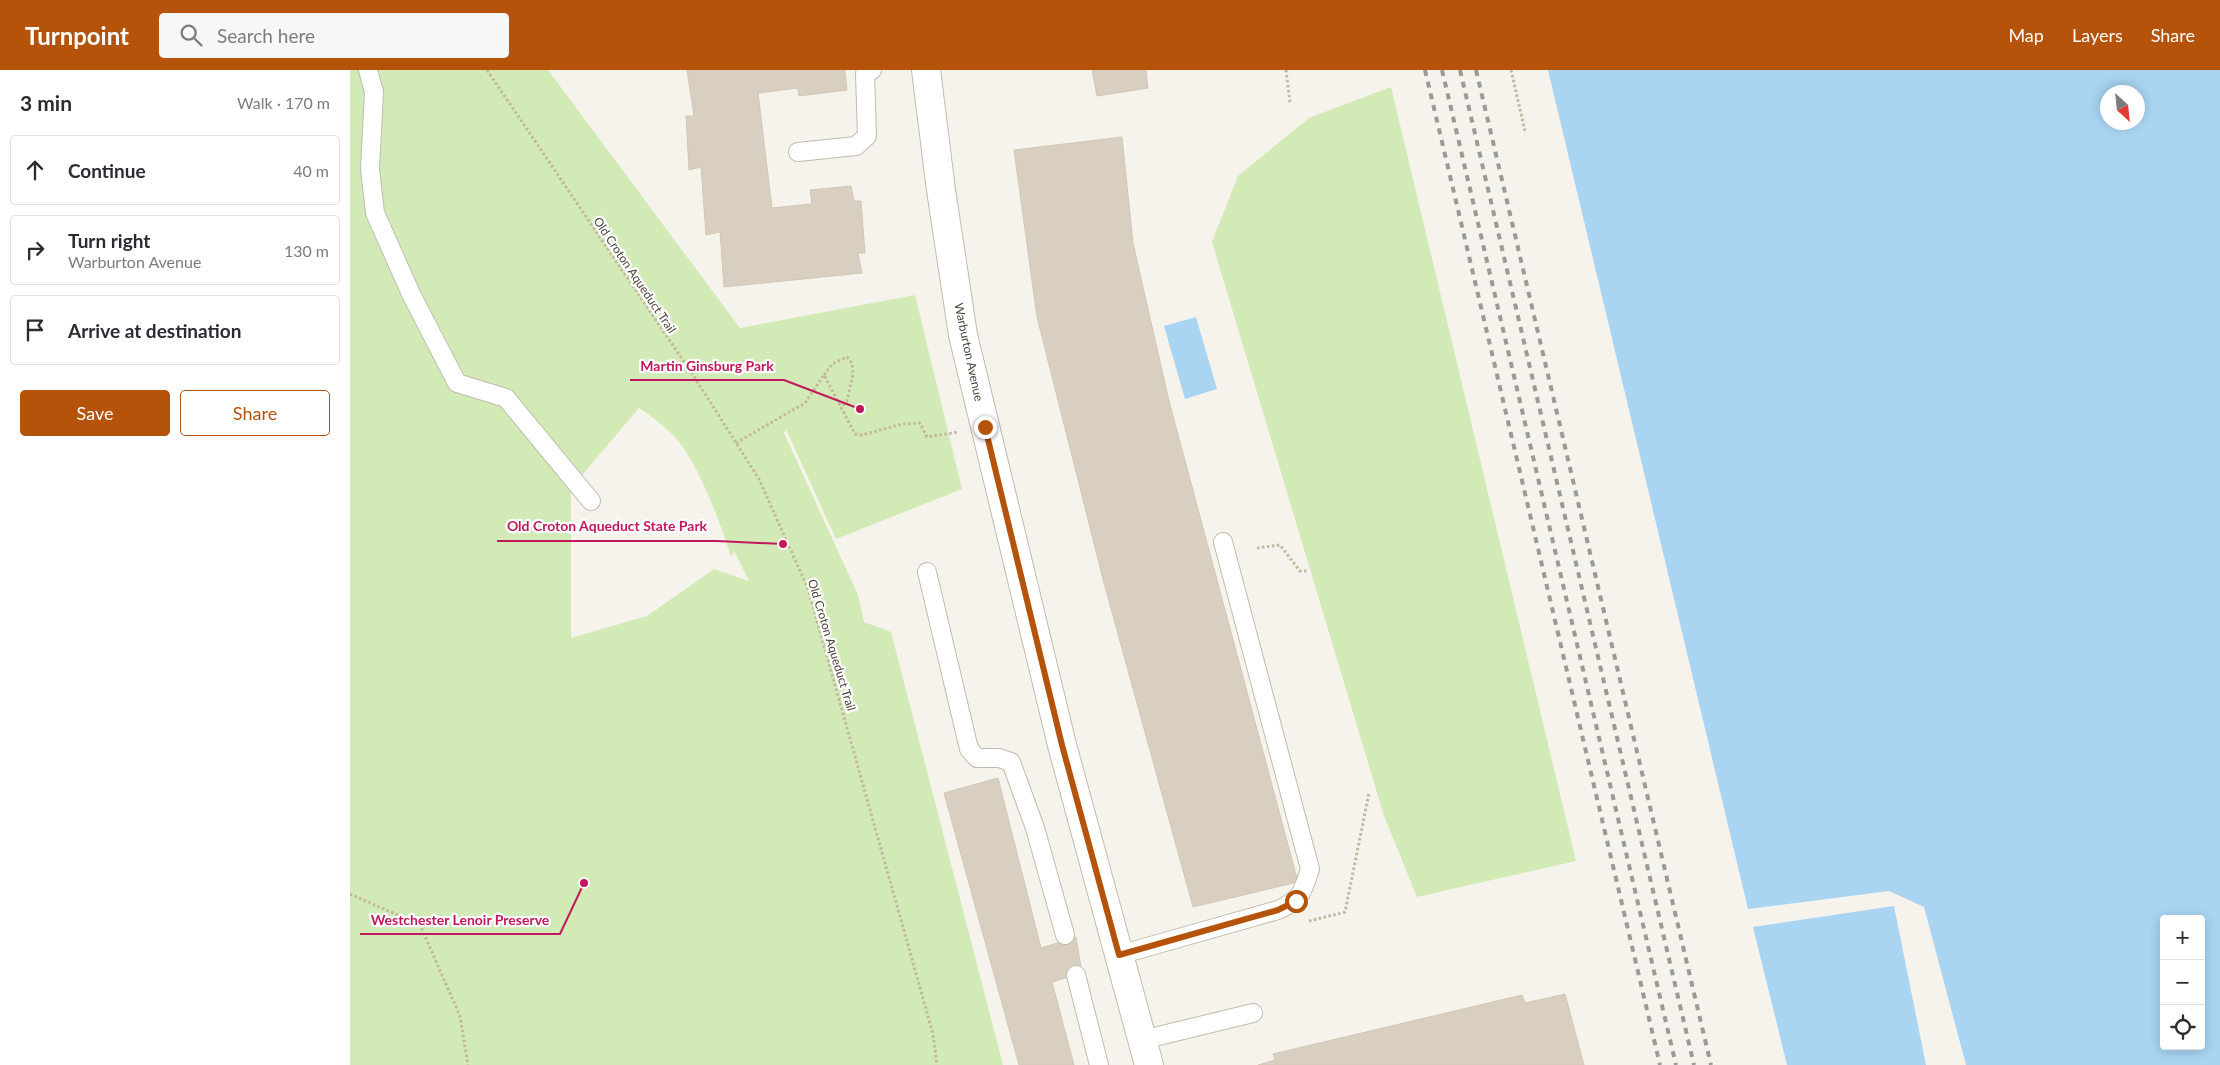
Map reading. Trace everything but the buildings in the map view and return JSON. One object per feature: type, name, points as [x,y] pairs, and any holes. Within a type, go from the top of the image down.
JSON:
[{"type":"street","name":"Warburton Avenue","points":[[926,70],[940,190],[963,335],[1062,745],[1146,1052]]},
{"type":"lane","points":[[368,70],[374,92],[370,169],[374,213],[412,296],[457,383],[506,398],[591,501]]},
{"type":"lane","points":[[798,152],[856,146],[866,136],[865,74],[872,70]]},
{"type":"lane","points":[[1119,955],[1278,910],[1296,901],[1304,887],[1310,869],[1223,542]]},
{"type":"lane","points":[[927,572],[969,749],[977,758],[999,758],[1011,762],[1035,828],[1065,935]]},
{"type":"lane","points":[[1076,975],[1099,1065]]},
{"type":"lane","points":[[1146,1052],[1253,1013]]},
{"type":"path","name":"Old Croton Aqueduct Trail","points":[[486,70],[693,376],[759,480],[808,589],[933,1034],[937,1065]]},
{"type":"path","points":[[1286,70],[1290,103]]},
{"type":"path","points":[[1511,70],[1525,131]]},
{"type":"path","points":[[736,442],[805,403],[832,364],[847,357],[852,362],[853,374],[847,401],[841,407]]},
{"type":"path","points":[[824,375],[855,434],[862,435],[902,424],[920,423],[927,437],[954,433]]},
{"type":"path","points":[[1257,548],[1280,545],[1300,571],[1308,571]]},
{"type":"path","points":[[1304,920],[1325,918],[1345,912],[1369,793]]},
{"type":"path","points":[[350,894],[420,925],[460,1016],[468,1065]]},
{"type":"green space","points":[[350,70],[548,70],[740,328],[915,295],[962,489],[836,539],[786,429],[784,433],[858,595],[864,622],[891,632],[1003,1065],[350,1065]],"holes":[[[639,408],[673,435],[691,460],[707,493],[731,557],[734,551],[749,581],[714,569],[647,616],[571,638],[571,488]]]},
{"type":"green space","points":[[1391,87],[1576,861],[1417,897],[1384,816],[1212,242],[1238,176],[1309,118]]},
{"type":"water","points":[[1548,70],[2220,70],[2220,1065],[1966,1065],[1924,907],[1889,891],[1748,909]]},
{"type":"water","points":[[1196,317],[1217,389],[1185,399],[1164,326]]},
{"type":"water","points":[[1894,906],[1926,1065],[1787,1065],[1753,927]]},
{"type":"railway","points":[[1425,70],[1660,1065]]},
{"type":"railway","points":[[1442,70],[1676,1065]]},
{"type":"railway","points":[[1460,70],[1694,1065]]},
{"type":"railway","points":[[1476,70],[1711,1065]]},
{"type":"place","name":"Martin Ginsburg Park","points":[[860,409]]},
{"type":"place","name":"Old Croton Aqueduct State Park","points":[[783,544]]},
{"type":"place","name":"Westchester Lenoir Preserve","points":[[584,883]]},
{"type":"route","points":[[985,427],[1062,745],[1119,955],[1278,910],[1296,901]]}]
